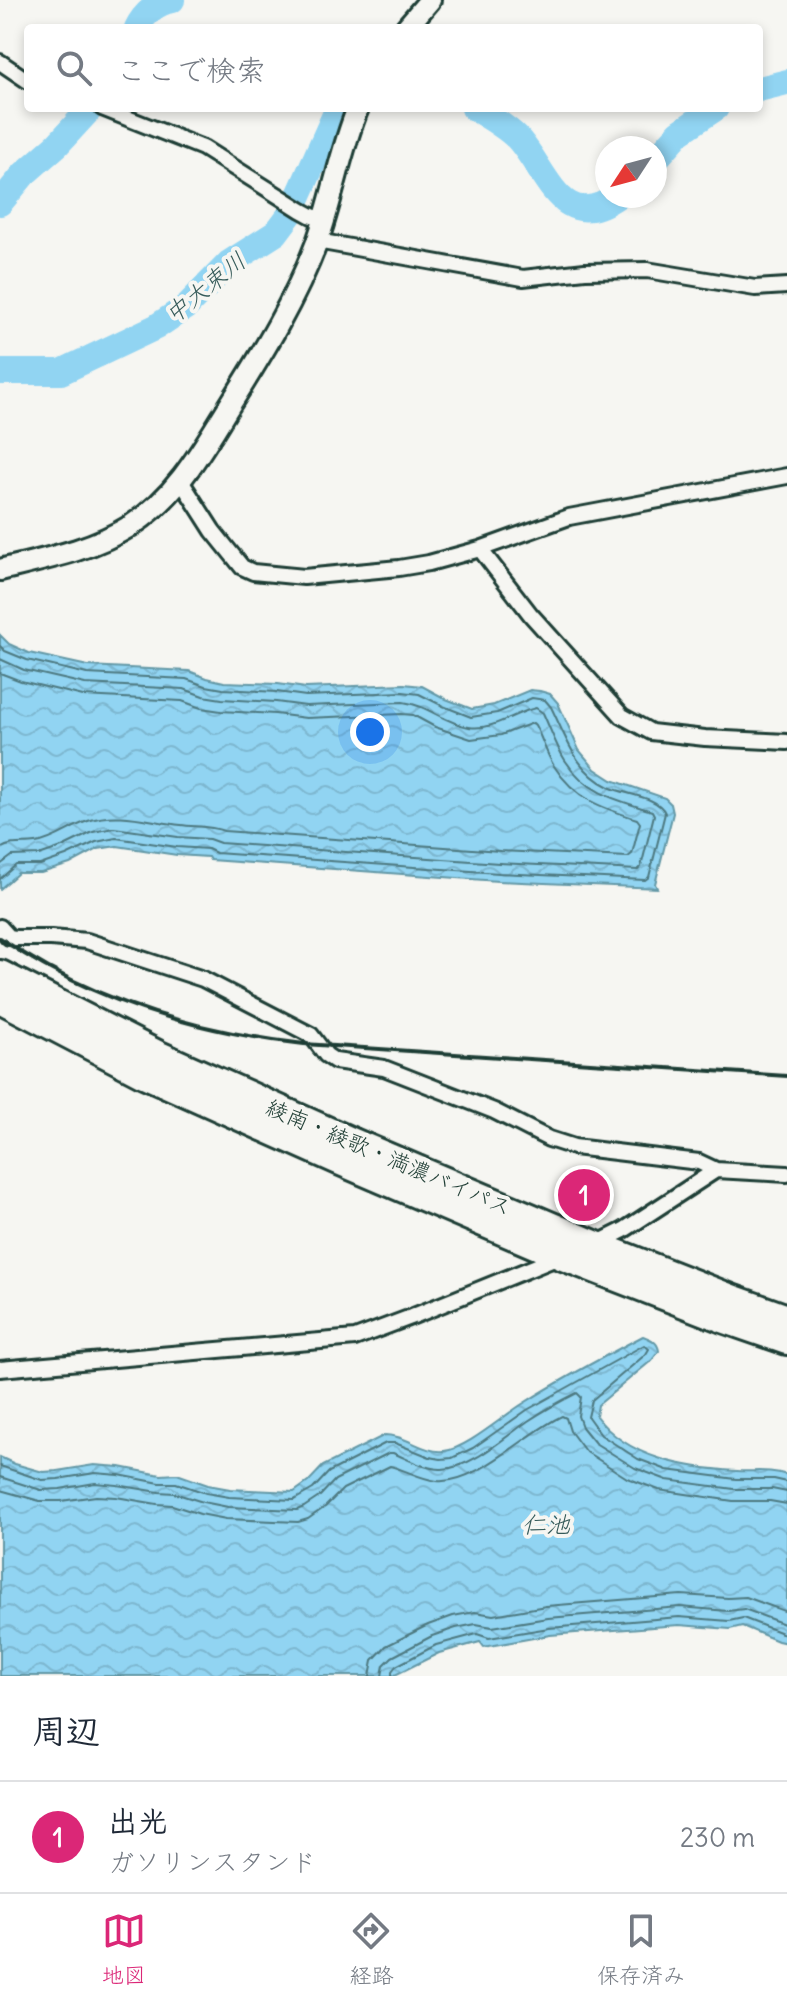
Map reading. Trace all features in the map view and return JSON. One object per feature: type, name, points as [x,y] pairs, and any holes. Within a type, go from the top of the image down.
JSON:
[{"type":"highway","name":"綾南・綾歌・満濃バイパス","points":[[0,975],[184,1068],[351,1142],[594,1245],[787,1319]]},
{"type":"highway","name":"綾南・綾歌・満濃バイパス","points":[[0,998],[144,1073],[341,1161],[563,1256],[787,1340]]},
{"type":"street","points":[[409,24],[430,0]]},
{"type":"street","points":[[0,62],[24,78]]},
{"type":"street","points":[[112,112],[203,148],[294,206],[324,219]]},
{"type":"street","points":[[0,570],[80,550],[107,538],[150,511],[181,481],[276,331],[294,296],[317,241],[356,112]]},
{"type":"street","points":[[317,241],[523,278],[585,271],[647,270],[755,288],[787,286]]},
{"type":"street","points":[[181,481],[213,531],[242,567],[253,572],[304,577],[414,565],[480,549],[569,517],[787,476]]},
{"type":"street","points":[[480,549],[531,615],[622,716],[651,732],[787,742]]},
{"type":"street","points":[[0,927],[9,937],[15,938],[87,941],[203,979],[311,1035],[326,1055],[335,1061],[384,1068],[494,1111],[549,1139],[574,1147],[699,1162],[716,1170],[787,1174]]},
{"type":"street","points":[[0,1369],[355,1338],[594,1245],[624,1230],[716,1170]]},
{"type":"water","points":[[0,635],[9,644],[29,653],[88,666],[189,671],[224,682],[306,688],[422,686],[472,709],[494,705],[530,690],[550,694],[558,703],[579,750],[595,769],[612,780],[665,798],[671,804],[673,813],[655,884],[657,888],[498,881],[210,860],[208,857],[117,846],[98,849],[70,864],[41,873],[18,873],[0,889]]},
{"type":"water","name":"仁池","points":[[643,1336],[656,1343],[659,1351],[598,1405],[596,1416],[609,1431],[641,1452],[679,1464],[787,1475],[787,1643],[742,1626],[730,1629],[679,1625],[550,1635],[484,1647],[480,1642],[439,1653],[393,1676],[0,1676],[0,1457],[43,1472],[94,1465],[120,1467],[161,1475],[177,1474],[230,1489],[294,1492],[323,1466],[385,1435],[436,1451],[453,1449],[553,1385]]},
{"type":"waterway","points":[[139,24],[151,10],[172,0]]},
{"type":"waterway","name":"中大束川","points":[[763,88],[787,82]]},
{"type":"waterway","points":[[0,203],[24,174],[87,112]]},
{"type":"waterway","name":"中大束川","points":[[0,372],[61,372],[156,327],[187,306],[229,263],[276,233],[291,213],[336,112]]},
{"type":"waterway","name":"中大束川","points":[[480,112],[515,136],[559,196],[570,205],[595,206]]},
{"type":"waterway","name":"中大束川","points":[[667,147],[680,132],[710,112]]},
{"type":"railway","points":[[0,938],[34,960],[107,996],[184,1022],[264,1039],[787,1076]]},
{"type":"place","name":"出光","points":[[584,1195]]}]
